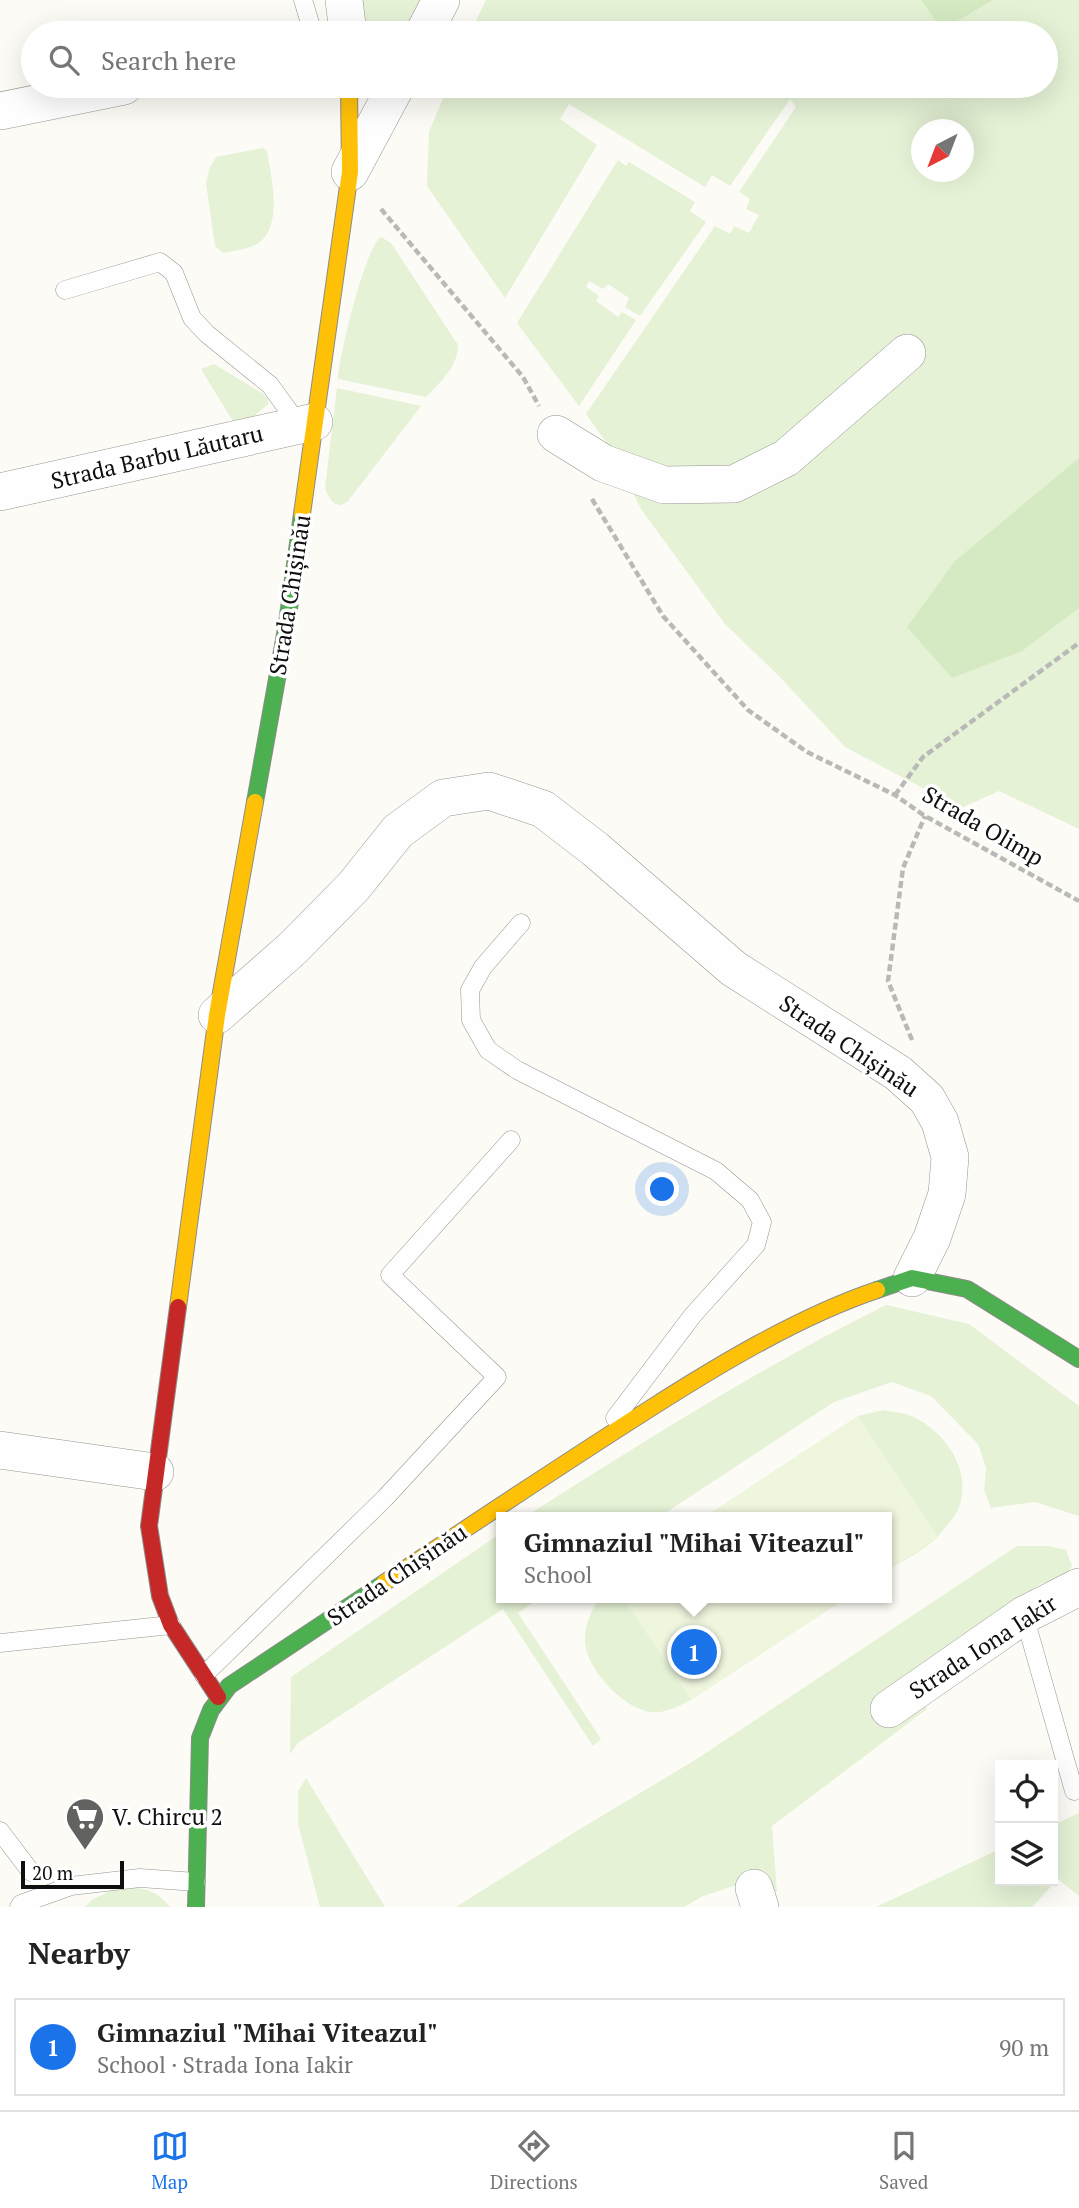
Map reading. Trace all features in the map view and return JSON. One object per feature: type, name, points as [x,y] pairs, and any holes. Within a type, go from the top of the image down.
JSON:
[{"type":"street","points":[[344,0],[347,21]]},
{"type":"street","points":[[430,21],[441,0]]},
{"type":"street","points":[[0,111],[64,98]]},
{"type":"street","name":"Strada Chișinău","points":[[218,1697],[171,1625],[160,1596],[149,1526],[216,1015],[287,623],[307,424],[350,172],[349,98]]},
{"type":"street","points":[[350,172],[390,98]]},
{"type":"street","points":[[556,434],[603,463],[664,485],[734,484],[786,458],[907,353]]},
{"type":"street","name":"Strada Barbu Lăutaru","points":[[0,492],[307,424]]},
{"type":"street","name":"Strada Chișinău","points":[[196,1907],[200,1738],[207,1715],[218,1697],[229,1686],[597,1442],[713,1370],[841,1302],[912,1278],[932,1238],[947,1194],[950,1157],[940,1122],[927,1099],[898,1073],[734,969],[595,849],[543,808],[489,791],[443,798],[398,831],[354,886],[293,948],[216,1015]]},
{"type":"street","points":[[912,1278],[967,1289],[1079,1359]]},
{"type":"street","points":[[0,1450],[155,1472]]},
{"type":"street","name":"Strada Iona Iakir","points":[[889,1709],[1024,1615],[1079,1587]]},
{"type":"lane","points":[[303,0],[309,21]]},
{"type":"lane","points":[[65,290],[160,262],[174,273],[192,318],[207,334],[270,385],[307,424]]},
{"type":"lane","points":[[521,923],[483,967],[470,990],[471,1020],[488,1050],[517,1070],[716,1171],[750,1200],[762,1222],[756,1245],[693,1315],[597,1442]]},
{"type":"lane","points":[[204,1675],[385,1498],[497,1377],[390,1275],[511,1140]]},
{"type":"lane","points":[[1024,1615],[1074,1791]]},
{"type":"lane","points":[[0,1643],[171,1625]]},
{"type":"lane","points":[[0,1831],[31,1872]]},
{"type":"lane","points":[[19,1907],[71,1886],[140,1878],[196,1882]]},
{"type":"path","name":"Strada Olimp","points":[[1079,643],[923,757],[895,795],[925,816],[1079,901]]},
{"type":"path","points":[[925,816],[903,868],[888,981],[911,1036],[927,1099]]},
{"type":"green space","points":[[362,0],[422,0],[410,21],[366,21]]},
{"type":"green space","points":[[486,0],[1079,0],[1079,829],[999,791],[961,808],[845,747],[779,676],[725,624],[641,509],[613,452],[586,414],[715,226],[730,234],[734,226],[749,233],[759,215],[746,209],[750,199],[739,192],[796,107],[790,99],[730,186],[712,175],[705,187],[569,104],[560,119],[597,145],[505,298],[427,186],[429,132],[443,98],[1058,98],[1058,21],[476,21]]},
{"type":"green space","points":[[921,0],[993,0],[957,21],[936,21]]},
{"type":"green space","points":[[263,148],[267,151],[273,186],[271,224],[260,242],[223,253],[215,246],[206,183],[210,167],[216,157]]},
{"type":"green space","points":[[618,160],[626,166],[629,162],[695,202],[690,211],[706,222],[640,316],[625,307],[629,298],[608,284],[603,289],[589,281],[586,287],[599,296],[596,301],[618,317],[622,312],[636,320],[579,406],[517,323]]},
{"type":"green space","points":[[381,237],[391,243],[458,345],[452,367],[426,397],[338,379],[348,327],[361,281],[368,260]]},
{"type":"green space","points":[[214,364],[268,399],[268,404],[236,432],[234,423],[201,369]]},
{"type":"green space","points":[[337,388],[421,406],[348,501],[340,505],[331,500],[325,489]]},
{"type":"green space","points":[[1079,458],[1079,608],[1022,651],[952,678],[907,627],[955,561]]},
{"type":"green space","points":[[886,1305],[969,1324],[1079,1406],[1079,1516],[1035,1502],[991,1508],[984,1490],[986,1468],[978,1444],[931,1396],[892,1382],[834,1402],[667,1512],[533,1512],[658,1433]]},
{"type":"green space","points":[[883,1410],[903,1413],[922,1421],[944,1441],[959,1465],[962,1493],[959,1507],[940,1534],[922,1549],[892,1568],[892,1512],[713,1512],[858,1416]]},
{"type":"green space","points":[[858,1416],[938,1537],[892,1568],[892,1512],[713,1512]]},
{"type":"green space","points":[[496,1536],[496,1603],[533,1603],[518,1613],[601,1739],[593,1746],[503,1609],[298,1743],[290,1754],[291,1677]]},
{"type":"green space","points":[[1017,1546],[1048,1546],[1066,1550],[1072,1566],[1066,1576],[1040,1584],[914,1674],[927,1709],[772,1826],[777,1892],[747,1878],[737,1885],[703,1896],[684,1907],[456,1907],[692,1762]]},
{"type":"green space","points":[[596,1603],[838,1603],[691,1700],[661,1712],[639,1709],[628,1703],[617,1695],[598,1673],[586,1650],[585,1633]]},
{"type":"green space","points":[[626,1603],[838,1603],[691,1700]]},
{"type":"green space","points":[[306,1778],[385,1907],[320,1907],[298,1824],[298,1792]]},
{"type":"green space","points":[[1079,1813],[1079,1896],[1058,1879],[1058,1823]]},
{"type":"green space","points":[[995,1851],[995,1886],[1052,1886],[1032,1907],[876,1907]]},
{"type":"green space","points":[[116,1888],[152,1892],[170,1907],[85,1907],[92,1900]]},
{"type":"traffic: fast","points":[[255,802],[287,623],[302,514]]},
{"type":"traffic: fast","points":[[877,1290],[912,1278],[967,1289],[1079,1359]]},
{"type":"traffic: fast","points":[[196,1907],[200,1738],[211,1710],[229,1686],[384,1583]]},
{"type":"traffic: slow","points":[[302,514],[350,172],[349,98]]},
{"type":"traffic: slow","points":[[178,1307],[217,1015],[255,802]]},
{"type":"traffic: slow","points":[[384,1583],[705,1375],[790,1327],[877,1290]]},
{"type":"traffic: jam","points":[[178,1307],[149,1526],[160,1596],[171,1625],[218,1697]]},
{"type":"place","name":"Gimnaziul \"Mihai Viteazul\"","points":[[694,1652]]},
{"type":"place","name":"V. Chircu 2","points":[[85,1851]]}]
